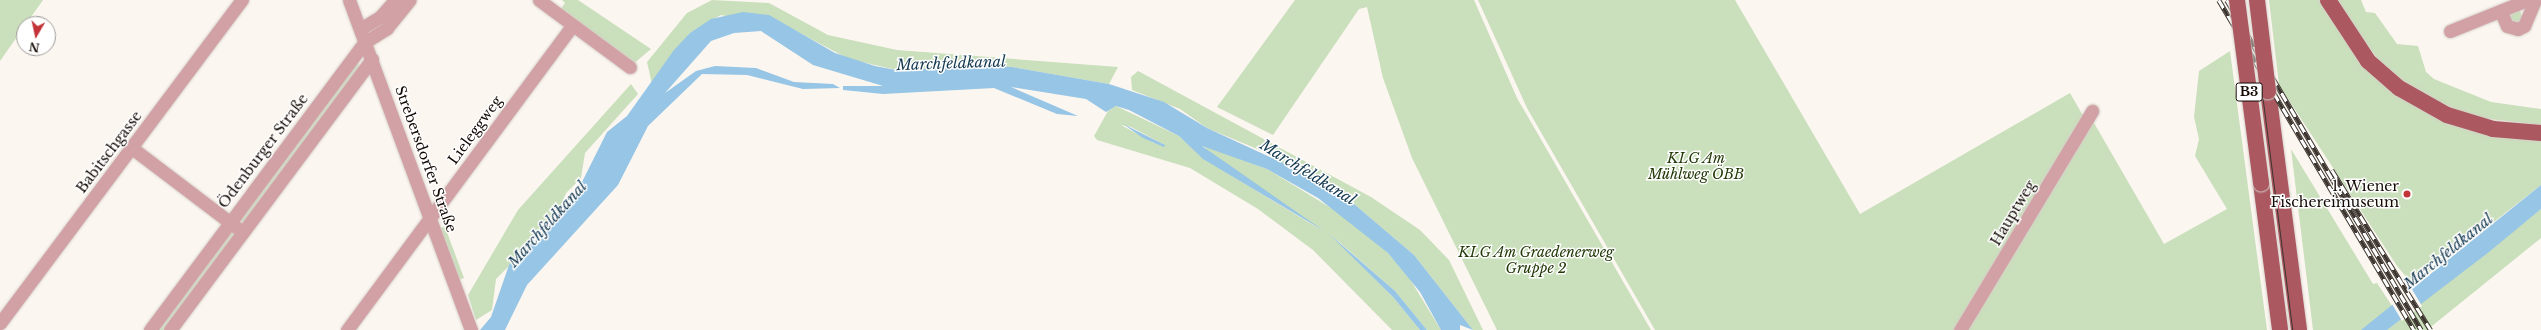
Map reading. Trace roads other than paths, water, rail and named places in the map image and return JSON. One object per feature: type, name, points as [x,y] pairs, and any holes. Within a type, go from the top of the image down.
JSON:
[{"type":"main road","name":"B3","points":[[2237,0],[2280,330]]},
{"type":"main road","name":"B3","points":[[2257,0],[2299,330]]},
{"type":"main road","points":[[2328,0],[2368,62],[2399,88],[2447,115],[2493,129],[2541,132]]},
{"type":"street","name":"Babitschgasse","points":[[0,323],[242,0]]},
{"type":"street","name":"Strebersdorfer Straße","points":[[349,0],[471,330]]},
{"type":"street","points":[[360,29],[380,17],[395,0]]},
{"type":"street","name":"Ödenburger Straße","points":[[150,330],[365,42],[387,28],[410,0]]},
{"type":"street","points":[[539,0],[572,26],[630,67]]},
{"type":"street","points":[[2450,31],[2501,12],[2527,0]]},
{"type":"street","points":[[2501,12],[2507,26],[2518,29],[2524,26],[2535,0]]},
{"type":"street","name":"Lieleggweg","points":[[347,330],[572,26]]},
{"type":"street","points":[[170,330],[372,59]]},
{"type":"street","name":"Hauptweg","points":[[1960,330],[2092,111]]},
{"type":"street","points":[[132,148],[243,233]]},
{"type":"water","points":[[743,12],[769,15],[835,53],[875,66],[901,71],[957,66],[1012,67],[1109,84],[1164,102],[1207,128],[1294,168],[1354,204],[1414,255],[1473,330],[1460,325],[1460,330],[1441,330],[1420,292],[1388,253],[1318,198],[1267,169],[1202,146],[1324,231],[1203,159],[1179,136],[1129,110],[1116,106],[1106,112],[1086,99],[1011,87],[1078,116],[1057,114],[994,88],[883,94],[843,90],[843,86],[883,86],[813,65],[761,31],[734,33],[711,41],[665,93],[696,71],[715,66],[756,68],[794,82],[833,84],[840,88],[803,89],[747,75],[702,74],[648,126],[618,185],[527,285],[505,330],[480,330],[491,317],[509,265],[573,200],[607,132],[627,116],[674,50],[690,33],[711,19]]},
{"type":"water","points":[[1123,124],[1165,145],[1164,147],[1143,138]]},
{"type":"water","points":[[2541,185],[2541,209],[2489,252],[2387,330],[2361,330]]},
{"type":"water","points":[[1328,233],[1395,291],[1427,330],[1420,330],[1393,297]]},
{"type":"tram line","points":[[2250,0],[2292,330]]},
{"type":"railway","points":[[2219,0],[2414,330]]},
{"type":"railway","points":[[2227,0],[2421,330]]},
{"type":"railway","points":[[2332,170],[2431,330]]},
{"type":"place","name":"1. Wiener Fischereimuseum","points":[[2407,194]]},
{"type":"water label","name":"Marchfeldkanal","points":[[951,63]]},
{"type":"water label","name":"Marchfeldkanal","points":[[1308,172]]},
{"type":"water label","name":"Marchfeldkanal","points":[[547,224]]},
{"type":"water label","name":"Marchfeldkanal","points":[[2448,251]]},
{"type":"park label","name":"KLG Am Mühlweg ÖBB","points":[[1696,166]]},
{"type":"park label","name":"KLG Am Graedenerweg Gruppe 2","points":[[1536,260]]}]
